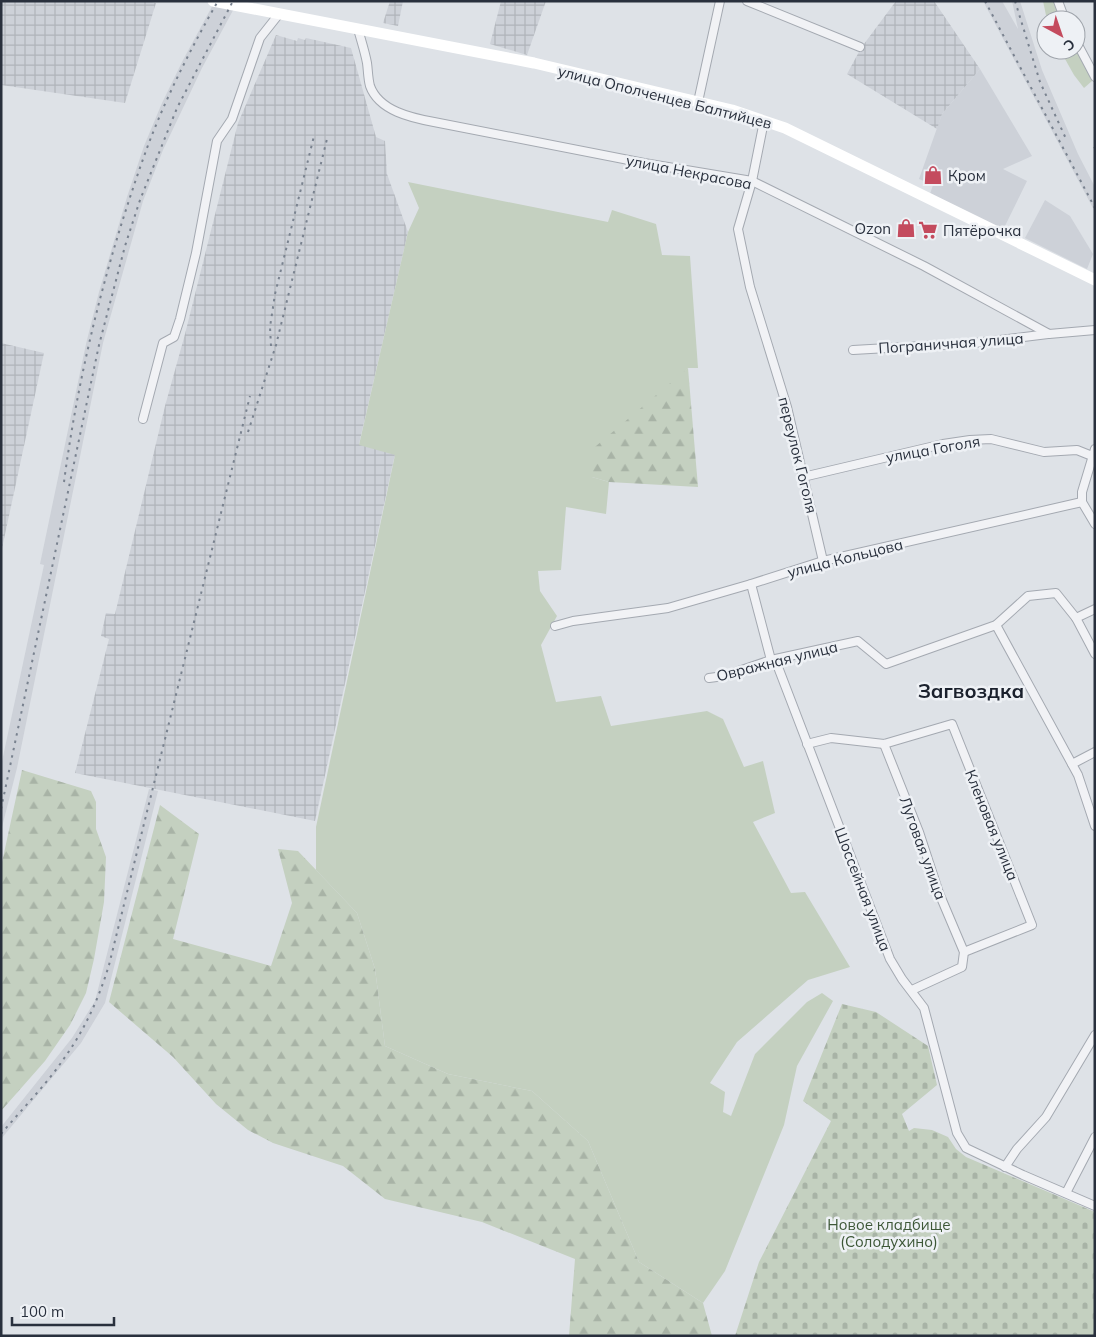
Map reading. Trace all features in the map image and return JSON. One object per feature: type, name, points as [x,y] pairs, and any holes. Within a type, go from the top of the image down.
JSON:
[{"type":"main road","name":"улица Ополченцев Балтийцев","points":[[213,1],[534,63],[698,102],[764,121],[785,128],[1095,280]]},
{"type":"street","points":[[698,102],[720,1]]},
{"type":"street","points":[[747,1],[860,48]]},
{"type":"street","points":[[143,419],[163,343],[174,337],[180,319],[196,253],[217,141],[232,119],[260,38],[278,14]]},
{"type":"street","name":"улица Некрасова","points":[[358,29],[367,60],[371,86],[377,98],[390,108],[416,119],[644,163],[752,181],[924,266],[1049,334]]},
{"type":"street","points":[[1086,60],[1095,77]]},
{"type":"street","name":"переулок Гоголя","points":[[764,121],[752,181],[738,229],[750,287],[787,407],[823,561]]},
{"type":"street","points":[[1049,334],[1095,330]]},
{"type":"street","name":"Пограничная улица","points":[[854,350],[975,343],[1049,334]]},
{"type":"street","name":"улица Гоголя","points":[[803,477],[943,444],[970,440],[991,439],[1044,452],[1077,450],[1093,452]]},
{"type":"street","points":[[1093,452],[1082,492],[1082,502],[1095,524]]},
{"type":"street","name":"улица Кольцова","points":[[555,626],[574,621],[668,608],[823,561],[1082,502]]},
{"type":"street","name":"Шоссейная улица","points":[[751,584],[771,660],[778,667],[890,959],[902,979],[924,1008],[957,1132],[966,1148],[1095,1206]]},
{"type":"street","name":"Овражная улица","points":[[709,678],[724,676],[771,660],[858,641],[886,664],[996,626],[1028,596],[1056,593],[1076,618]]},
{"type":"street","points":[[1095,609],[1076,618],[1095,654]]},
{"type":"street","points":[[996,626],[1078,775],[1095,826]]},
{"type":"street","name":"Кленовая улица","points":[[884,744],[952,724],[1032,925],[964,952]]},
{"type":"street","points":[[807,744],[832,738],[884,744]]},
{"type":"street","name":"Луговая улица","points":[[884,744],[919,832],[939,893],[964,952]]},
{"type":"street","points":[[1072,764],[1095,752]]},
{"type":"street","points":[[912,990],[962,968],[964,952]]},
{"type":"street","points":[[1006,1167],[1017,1149],[1046,1117],[1095,1035]]},
{"type":"street","points":[[1066,1193],[1095,1137]]},
{"type":"shaded area","points":[[1,1],[147,1],[156,3],[125,103],[1,85]]},
{"type":"shaded area","points":[[215,1],[238,1],[202,68],[163,150],[143,201],[103,343],[17,768],[1,831],[1,766],[44,565],[40,564],[86,344],[99,292],[144,146],[183,60]]},
{"type":"shaded area","points":[[390,1],[403,1],[398,26],[383,23]]},
{"type":"shaded area","points":[[501,1],[546,1],[527,55],[490,44]]},
{"type":"shaded area","points":[[896,1],[934,1],[980,69],[942,114],[937,129],[847,74],[861,48]]},
{"type":"shaded area","points":[[983,1],[1002,1],[1018,29],[1012,1],[1020,1],[1036,51],[1036,60],[1039,60],[1078,154],[1095,187],[1095,212]]},
{"type":"shaded area","points":[[276,35],[297,41],[298,38],[305,40],[306,38],[351,48],[376,137],[385,141],[387,174],[408,232],[359,444],[395,454],[315,821],[75,773],[109,639],[101,636],[106,613],[115,614],[165,406],[238,123]]},
{"type":"shaded area","points":[[980,69],[1032,156],[1003,169],[1027,181],[1003,230],[930,194],[933,185],[919,179],[942,114]]},
{"type":"shaded area","points":[[1045,200],[1070,216],[1093,254],[1087,269],[1025,238]]},
{"type":"shaded area","points":[[1,343],[44,353],[1,553]]},
{"type":"shaded area","points":[[149,789],[158,791],[105,1003],[81,1043],[1,1139],[1,1127],[72,1038],[95,1001]]},
{"type":"green space","points":[[1043,1],[1055,1],[1058,10],[1045,10]]},
{"type":"green space","points":[[1066,60],[1082,60],[1092,81],[1084,88]]},
{"type":"green space","points":[[408,182],[608,222],[612,210],[656,224],[662,255],[690,256],[698,368],[688,368],[592,477],[609,482],[606,514],[566,507],[561,570],[538,571],[540,591],[557,616],[541,645],[556,702],[601,696],[611,726],[707,711],[723,719],[744,767],[763,761],[775,813],[753,822],[791,893],[805,892],[850,967],[808,980],[737,1042],[710,1083],[725,1092],[723,1112],[731,1116],[755,1054],[807,1002],[822,993],[833,1001],[797,1066],[784,1125],[725,1271],[703,1303],[639,1262],[588,1141],[532,1091],[448,1074],[385,1046],[375,969],[357,913],[316,870],[316,827],[395,455],[359,445],[408,232],[419,208]]},
{"type":"green space","points":[[688,368],[698,487],[609,482],[592,477],[589,452]]},
{"type":"green space","points":[[22,770],[91,791],[96,802],[96,829],[106,857],[104,902],[86,993],[70,1025],[45,1061],[1,1111],[1,867]]},
{"type":"green space","points":[[160,805],[199,834],[173,939],[271,966],[292,903],[278,849],[298,851],[357,913],[375,969],[385,1046],[448,1074],[532,1091],[588,1141],[639,1262],[703,1303],[712,1336],[569,1336],[575,1259],[482,1222],[385,1199],[343,1166],[273,1143],[248,1130],[216,1104],[173,1057],[109,1002]]},
{"type":"green space","name":"Новое кладбище (Солодухино)","points":[[842,1004],[876,1012],[928,1046],[937,1085],[902,1114],[909,1131],[914,1128],[932,1130],[948,1137],[956,1149],[966,1157],[1095,1212],[1095,1336],[735,1336],[759,1262],[831,1121],[803,1101]]},
{"type":"railway","points":[[64,482],[70,439],[96,313],[133,189],[162,110],[218,1]]},
{"type":"railway","points":[[1,809],[99,345],[125,246],[140,200],[177,108],[233,1]]},
{"type":"railway","points":[[985,1],[1095,208]]},
{"type":"railway","points":[[1015,1],[1040,82],[1067,141]]},
{"type":"railway","points":[[271,346],[270,327],[275,294],[314,136]]},
{"type":"railway","points":[[248,432],[276,345],[327,139]]},
{"type":"railway","points":[[1,1134],[50,1077],[72,1046],[91,1013],[105,977],[250,396]]},
{"type":"place","name":"Кром","points":[[933,175]]},
{"type":"place","name":"Ozon","points":[[906,228]]},
{"type":"place","name":"Пятёрочка","points":[[928,230]]},
{"type":"district","name":"Загвоздка","points":[[971,690]]}]
